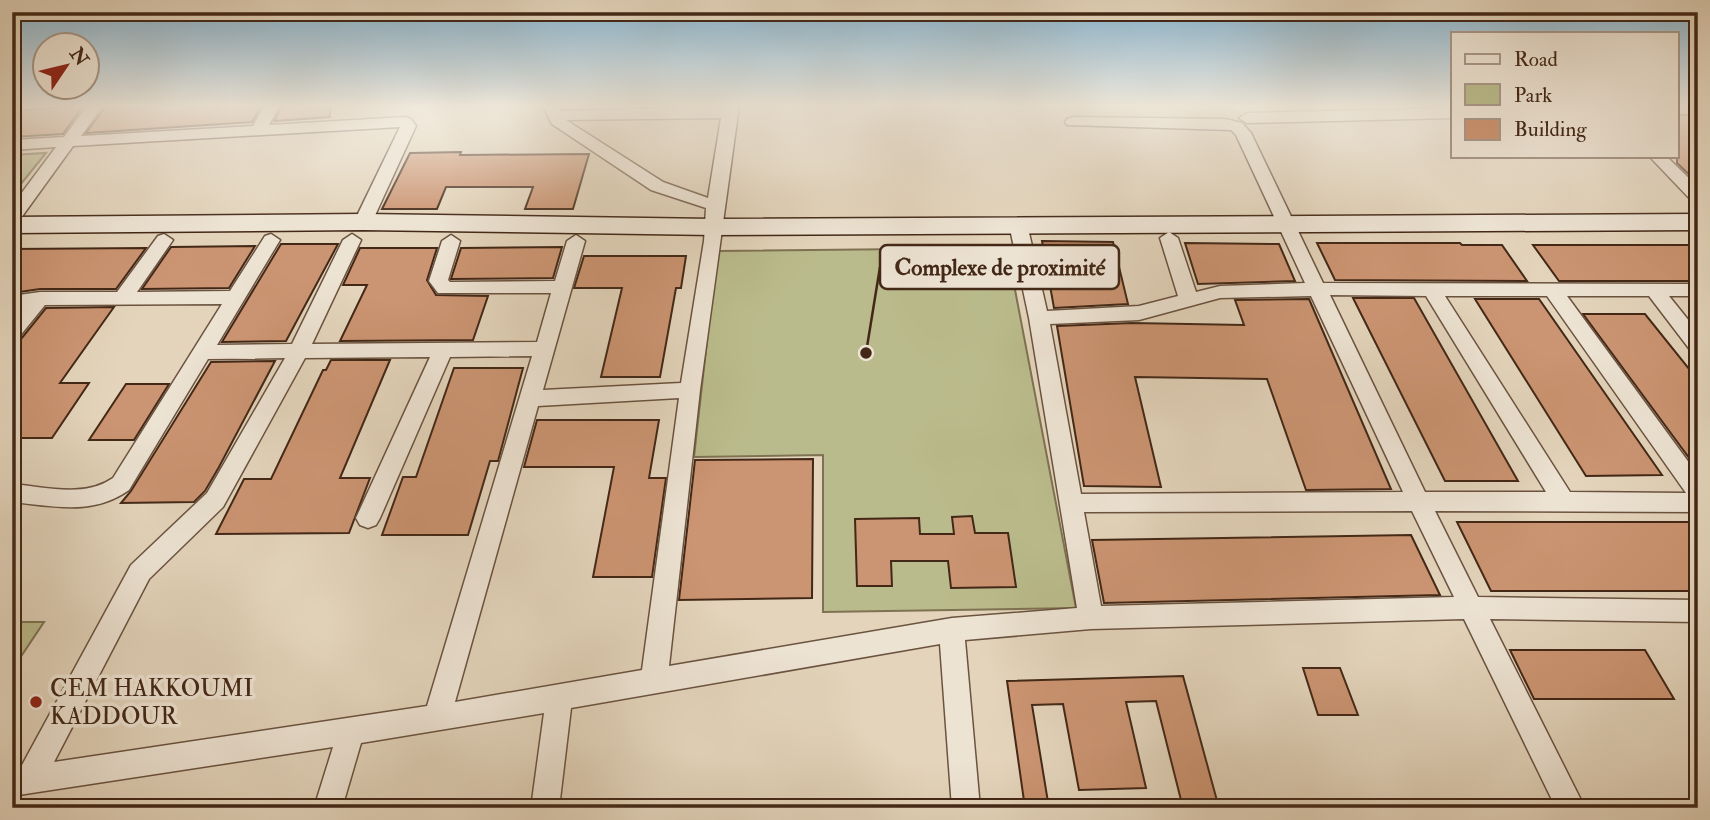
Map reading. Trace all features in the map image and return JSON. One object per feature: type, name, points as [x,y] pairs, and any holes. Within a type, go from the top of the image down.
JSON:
[{"type":"street","points":[[12,218],[67,144]]},
{"type":"street","points":[[20,781],[140,572],[215,500],[299,351],[402,144]]},
{"type":"street","points":[[592,144],[657,186],[675,194],[714,224]]},
{"type":"street","points":[[654,679],[690,390],[725,144]]},
{"type":"street","points":[[1248,144],[1418,501],[1572,808]]},
{"type":"street","points":[[1659,158],[1698,197]]},
{"type":"street","points":[[1019,231],[1698,222]]},
{"type":"street","points":[[12,240],[271,240],[357,231],[451,241],[576,241],[714,224]]},
{"type":"street","points":[[12,225],[357,231],[714,224],[1019,231],[1169,238],[1288,229],[1698,236]]},
{"type":"street","points":[[1019,231],[1039,318],[1091,618]]},
{"type":"street","points":[[1169,238],[1189,300]]},
{"type":"street","points":[[123,296],[164,240]]},
{"type":"street","points":[[12,493],[89,498],[106,495],[113,490],[124,478],[271,240]]},
{"type":"street","points":[[451,241],[438,281],[443,287],[562,287]]},
{"type":"street","points":[[437,718],[576,241]]},
{"type":"street","points":[[1039,318],[1126,315],[1220,292],[1316,289],[1698,290]]},
{"type":"street","points":[[1431,289],[1564,500]]},
{"type":"street","points":[[1553,290],[1698,493]]},
{"type":"street","points":[[1654,290],[1698,346]]},
{"type":"street","points":[[12,303],[40,299],[123,296],[236,297]]},
{"type":"street","points":[[12,332],[40,299]]},
{"type":"street","points":[[201,352],[544,349]]},
{"type":"street","points":[[368,519],[443,351]]},
{"type":"street","points":[[531,399],[690,390]]},
{"type":"street","points":[[1071,503],[1564,500],[1698,503]]},
{"type":"street","points":[[20,781],[437,718],[951,630],[1091,618],[1472,608],[1698,611]]},
{"type":"street","points":[[951,630],[966,808]]},
{"type":"street","points":[[545,808],[559,698]]},
{"type":"street","points":[[328,808],[351,731]]},
{"type":"green space","points":[[46,153],[12,195],[12,155]]},
{"type":"green space","points":[[1007,248],[1076,608],[823,612],[823,455],[694,457],[717,251]]},
{"type":"green space","points":[[12,622],[44,622],[12,670]]},
{"type":"building","points":[[1678,144],[1698,144],[1698,183],[1677,163]]},
{"type":"building","points":[[461,152],[460,155],[589,154],[573,209],[525,209],[533,187],[446,187],[437,209],[382,209],[410,153]]},
{"type":"building","points":[[1042,241],[1113,242],[1128,304],[1054,308]]},
{"type":"building","points":[[1185,243],[1279,244],[1295,281],[1198,284]]},
{"type":"building","points":[[1317,243],[1502,245],[1527,281],[1335,280]]},
{"type":"building","points":[[281,244],[338,244],[286,341],[222,342]]},
{"type":"building","points":[[1533,245],[1698,245],[1698,281],[1559,281]]},
{"type":"building","points":[[255,246],[229,288],[142,289],[171,247]]},
{"type":"building","points":[[562,247],[553,278],[451,279],[461,248]]},
{"type":"building","points":[[146,248],[116,289],[40,289],[12,293],[12,249]]},
{"type":"building","points":[[360,248],[437,248],[427,280],[436,295],[488,296],[473,340],[340,341],[367,285],[343,285]]},
{"type":"building","points":[[584,256],[686,256],[681,288],[676,288],[660,377],[601,377],[622,288],[574,288]]},
{"type":"building","points":[[1353,298],[1414,298],[1518,481],[1445,481]]},
{"type":"building","points":[[1309,299],[1391,489],[1306,490],[1267,379],[1135,377],[1161,487],[1084,486],[1057,326],[1132,323],[1244,325],[1235,300]]},
{"type":"building","points":[[1475,299],[1539,299],[1662,475],[1586,476]]},
{"type":"building","points":[[114,307],[60,383],[89,383],[52,438],[12,438],[12,341],[21,339],[46,308]]},
{"type":"building","points":[[1583,314],[1645,314],[1698,380],[1698,470]]},
{"type":"building","points":[[331,360],[390,360],[340,478],[370,478],[349,533],[216,534],[244,479],[271,479],[323,370],[326,370]]},
{"type":"building","points":[[275,361],[219,467],[205,491],[194,502],[121,503],[211,362]]},
{"type":"building","points":[[454,368],[523,368],[498,461],[490,461],[468,535],[382,535],[403,477],[416,477]]},
{"type":"building","points":[[126,384],[169,384],[134,440],[89,440]]},
{"type":"building","points":[[537,420],[659,420],[649,478],[666,478],[652,577],[593,577],[614,467],[524,467]]},
{"type":"building","points":[[813,459],[812,598],[679,600],[695,460]]},
{"type":"building","points":[[972,516],[975,533],[1008,533],[1016,587],[951,588],[948,561],[891,561],[892,586],[857,586],[855,519],[919,518],[920,534],[954,534],[952,517]]},
{"type":"building","points":[[1457,522],[1698,522],[1698,591],[1491,591]]},
{"type":"building","points":[[1411,535],[1440,595],[1104,603],[1092,540]]},
{"type":"building","points":[[1510,650],[1645,650],[1674,699],[1534,699]]},
{"type":"building","points":[[1303,668],[1340,668],[1358,715],[1318,715]]},
{"type":"building","points":[[1183,676],[1219,808],[1183,808],[1156,701],[1126,702],[1146,788],[1079,790],[1063,704],[1032,705],[1049,808],[1025,808],[1007,681]]},
{"type":"place","name":"Complexe de proximité","points":[[866,353]]},
{"type":"place","name":"CEM HAKKOUMI KADDOUR","points":[[36,702]]}]
